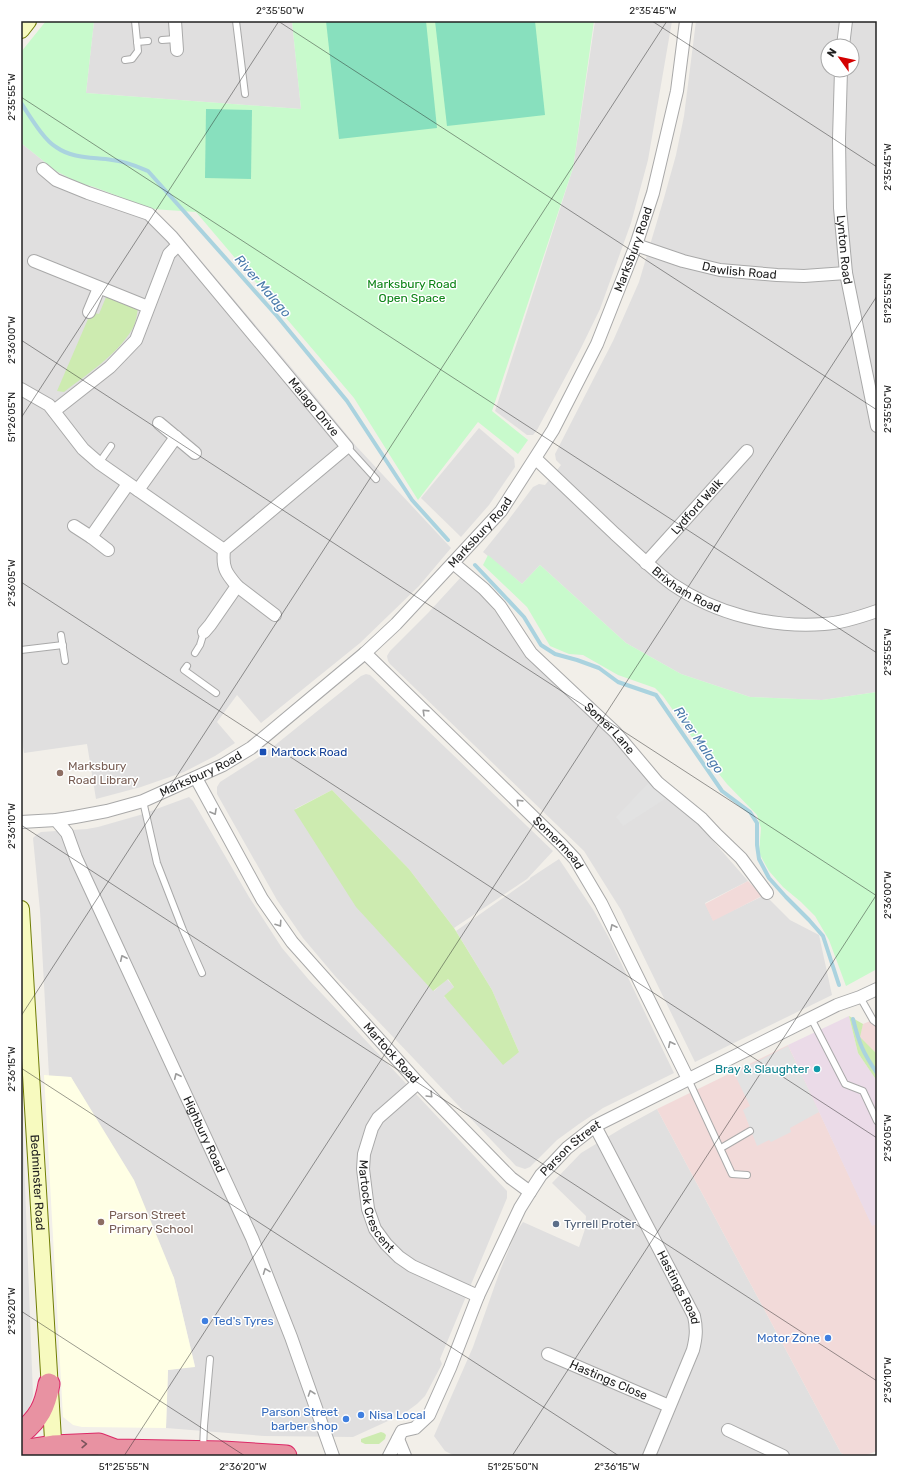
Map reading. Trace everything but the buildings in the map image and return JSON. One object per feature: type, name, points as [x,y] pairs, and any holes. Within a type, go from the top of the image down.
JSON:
[{"type":"highway","points":[[21,1432],[37,1418],[43,1408],[49,1384]]},
{"type":"highway","points":[[21,1451],[54,1451],[99,1444],[110,1453],[223,1452],[286,1456]]},
{"type":"main road","points":[[21,30],[28,21]]},
{"type":"main road","name":"Bedminster Road","points":[[21,909],[54,1451]]},
{"type":"street","points":[[175,21],[177,44]]},
{"type":"street","name":"Marksbury Road","points":[[21,822],[56,820],[107,811],[143,800],[223,765],[251,748],[365,653],[396,624],[501,511],[536,459],[553,430],[597,344],[636,245],[653,194],[677,91],[686,21]]},
{"type":"street","points":[[844,38],[846,21]]},
{"type":"street","name":"Lynton Road","points":[[841,78],[839,139],[840,208],[846,273],[877,426]]},
{"type":"street","name":"Malago Drive","points":[[43,170],[56,180],[149,214],[178,245],[347,446],[224,550]]},
{"type":"street","points":[[54,412],[110,367],[136,340],[169,254],[178,245]]},
{"type":"street","name":"Dawlish Road","points":[[636,245],[683,261],[720,270],[804,276],[846,273]]},
{"type":"street","points":[[34,261],[99,288],[148,306]]},
{"type":"street","points":[[89,312],[99,288]]},
{"type":"street","points":[[21,389],[49,405],[83,449],[99,464],[224,550],[223,559],[225,572],[237,586],[275,615]]},
{"type":"street","points":[[159,423],[196,454]]},
{"type":"street","points":[[91,537],[176,437]]},
{"type":"street","name":"Lydford Walk","points":[[646,563],[747,451]]},
{"type":"street","name":"Brixham Road","points":[[536,459],[646,563],[672,584],[694,597],[720,609],[747,618],[776,623],[802,625],[826,624],[855,619],[877,611]]},
{"type":"street","points":[[74,526],[108,550]]},
{"type":"street","name":"Somer Lane","points":[[455,562],[500,606],[531,653],[615,732],[658,784],[702,819],[741,858],[767,893]]},
{"type":"street","points":[[204,632],[237,586]]},
{"type":"street","name":"Somermead","points":[[365,653],[561,844],[575,860],[601,903],[688,1078]]},
{"type":"street","name":"Martock Road","points":[[196,778],[262,899],[292,942],[418,1083],[511,1178],[530,1192]]},
{"type":"street","name":"Highbury Road","points":[[56,820],[67,833],[76,858],[252,1238],[291,1337],[333,1456]]},
{"type":"street","name":"Parson Street","points":[[398,1438],[402,1431],[415,1428],[429,1415],[450,1368],[478,1296],[520,1208],[530,1192],[567,1148],[595,1126],[688,1078],[838,1005],[877,989]]},
{"type":"street","name":"Martock Crescent","points":[[418,1083],[378,1118],[372,1128],[364,1154],[362,1169],[368,1209],[375,1228],[386,1244],[399,1257],[412,1266],[478,1296]]},
{"type":"street","name":"Hastings Road","points":[[595,1126],[694,1316],[696,1326],[696,1338],[693,1350],[649,1456]]},
{"type":"street","name":"Hastings Close","points":[[548,1354],[669,1406]]},
{"type":"street","points":[[728,1430],[782,1456]]},
{"type":"street","points":[[389,1456],[398,1438]]},
{"type":"street","points":[[398,1438],[405,1456]]},
{"type":"lane","points":[[125,60],[132,59],[138,51],[135,21]]},
{"type":"lane","points":[[236,21],[245,94]]},
{"type":"lane","points":[[162,40],[177,44]]},
{"type":"lane","points":[[137,42],[148,41]]},
{"type":"lane","points":[[99,464],[111,446]]},
{"type":"lane","points":[[347,446],[376,479]]},
{"type":"lane","points":[[195,653],[200,645],[204,632]]},
{"type":"lane","points":[[61,635],[65,661]]},
{"type":"lane","points":[[21,650],[63,645]]},
{"type":"lane","points":[[187,666],[184,670],[216,693]]},
{"type":"lane","points":[[143,800],[149,832],[159,870],[202,973]]},
{"type":"lane","points":[[860,997],[873,1020],[877,1023]]},
{"type":"lane","points":[[811,1018],[845,1084],[863,1090],[877,1121]]},
{"type":"lane","points":[[688,1078],[732,1174],[747,1175]]},
{"type":"lane","points":[[721,1148],[750,1131]]},
{"type":"lane","points":[[203,1452],[210,1359]]},
{"type":"shaded area","points":[[94,21],[292,21],[301,109],[86,93]]},
{"type":"shaded area","points":[[595,21],[672,21],[648,160],[631,223],[600,309],[581,348],[537,430],[533,435],[527,435],[495,411],[573,168]]},
{"type":"shaded area","points":[[696,21],[877,21],[877,692],[822,700],[750,697],[681,674],[626,643],[540,565],[522,584],[483,552],[533,487],[539,484],[545,485],[561,465],[556,460],[555,454],[613,341],[639,282],[676,155],[684,116]]},
{"type":"shaded area","points":[[21,143],[56,171],[79,183],[94,187],[152,209],[177,232],[356,446],[451,548],[419,586],[360,643],[261,723],[237,695],[217,722],[235,743],[215,756],[184,772],[141,787],[96,799],[87,744],[24,753],[21,735]]},
{"type":"shaded area","points":[[479,428],[514,458],[515,467],[489,505],[461,537],[421,498]]},
{"type":"shaded area","points":[[462,576],[485,599],[526,650],[659,779],[748,881],[705,903],[713,920],[765,895],[790,920],[819,935],[832,995],[695,1062],[621,910],[584,851],[388,661],[387,656],[390,651]]},
{"type":"shaded area","points":[[366,674],[370,675],[553,851],[527,879],[454,928],[409,869],[332,790],[295,809],[434,991],[447,979],[454,987],[444,997],[519,1052],[492,990],[456,931],[559,859],[594,911],[609,938],[674,1073],[603,1108],[557,1140],[530,1167],[525,1169],[516,1166],[335,976],[303,938],[277,900],[217,794],[217,787],[220,782],[264,754],[361,676]]},
{"type":"shaded area","points":[[651,780],[668,797],[623,826],[616,817]]},
{"type":"shaded area","points":[[189,797],[193,801],[249,897],[282,948],[309,980],[507,1191],[507,1198],[440,1359],[442,1364],[425,1396],[406,1412],[353,1437],[264,1436],[166,1428],[168,1370],[195,1366],[174,1278],[71,1077],[49,1076],[40,911],[33,838],[41,832],[98,827],[140,815]]},
{"type":"shaded area","points":[[748,881],[762,896],[713,921],[705,904]]},
{"type":"shaded area","points":[[849,1016],[858,1053],[877,1081],[877,1224],[872,1226],[788,1045]]},
{"type":"shaded area","points":[[877,1018],[877,1054],[859,1037],[863,1024]]},
{"type":"shaded area","name":"Motor Zone","points":[[788,1045],[872,1225],[877,1224],[877,1451],[864,1456],[848,1456],[841,1453],[657,1109]]},
{"type":"shaded area","points":[[788,1046],[819,1112],[790,1128],[791,1132],[771,1142],[769,1140],[757,1146],[743,1110],[750,1106],[734,1073]]},
{"type":"shaded area","name":"Parson Street Primary School","points":[[44,1075],[71,1077],[134,1180],[174,1278],[195,1367],[168,1370],[166,1428],[82,1427],[73,1425],[63,1417]]},
{"type":"shaded area","points":[[21,1081],[33,1396],[29,1408],[21,1417]]},
{"type":"shaded area","points":[[657,1109],[841,1453],[848,1456],[455,1456],[445,1451],[434,1436],[473,1347],[501,1268],[516,1232],[523,1222],[579,1247],[585,1229],[586,1216],[552,1183],[581,1153]]},
{"type":"green space","name":"Marksbury Road Open Space","points":[[46,21],[94,21],[86,93],[301,109],[292,21],[594,21],[573,168],[492,411],[528,440],[518,454],[478,422],[418,500],[354,398],[196,212],[152,209],[94,187],[79,183],[56,171],[21,143],[21,52]]},
{"type":"green space","points":[[326,21],[426,21],[437,128],[339,139]]},
{"type":"green space","points":[[435,21],[535,21],[545,115],[447,126]]},
{"type":"green space","points":[[206,109],[252,110],[251,179],[205,178]]},
{"type":"green space","points":[[106,297],[138,308],[134,326],[128,336],[112,354],[64,392],[57,391],[91,312],[99,314]]},
{"type":"green space","points":[[488,555],[522,584],[540,565],[626,643],[681,674],[750,697],[822,700],[877,692],[877,969],[846,986],[829,940],[815,916],[783,887],[769,871],[759,853],[761,828],[757,815],[727,784],[711,764],[663,696],[655,688],[618,675],[583,655],[569,654],[550,646],[527,607],[483,565]]},
{"type":"green space","points":[[332,790],[409,869],[454,928],[492,990],[519,1052],[503,1065],[444,996],[454,987],[448,979],[433,991],[356,907],[294,810]]},
{"type":"green space","points":[[849,1016],[863,1024],[860,1037],[877,1054],[877,1081],[858,1053]]},
{"type":"green space","points":[[381,1432],[386,1435],[385,1439],[379,1444],[365,1444],[361,1442],[361,1439]]},
{"type":"waterway","name":"River Malago","points":[[21,103],[46,139],[62,151],[76,156],[121,161],[148,171],[277,316],[347,401],[412,500],[448,540]]},
{"type":"waterway","name":"River Malago","points":[[475,565],[524,617],[541,645],[555,654],[599,668],[618,682],[656,695],[722,791],[750,812],[757,823],[757,845],[759,859],[769,878],[823,936],[839,985]]},
{"type":"waterway","name":"River Malago","points":[[853,1019],[862,1048],[877,1073]]},
{"type":"place","name":"Martock Road","points":[[263,752]]},
{"type":"place","name":"Marksbury Road Library","points":[[60,773]]},
{"type":"place","name":"Bray & Slaughter","points":[[817,1069]]},
{"type":"place","name":"Parson Street Primary School","points":[[101,1222]]},
{"type":"place","name":"Tyrrell Proter","points":[[556,1224]]},
{"type":"place","name":"Ted's Tyres","points":[[205,1321]]},
{"type":"place","name":"Motor Zone","points":[[828,1338]]},
{"type":"place","name":"Nisa Local","points":[[361,1415]]},
{"type":"place","name":"Parson Street barber shop","points":[[346,1419]]}]
